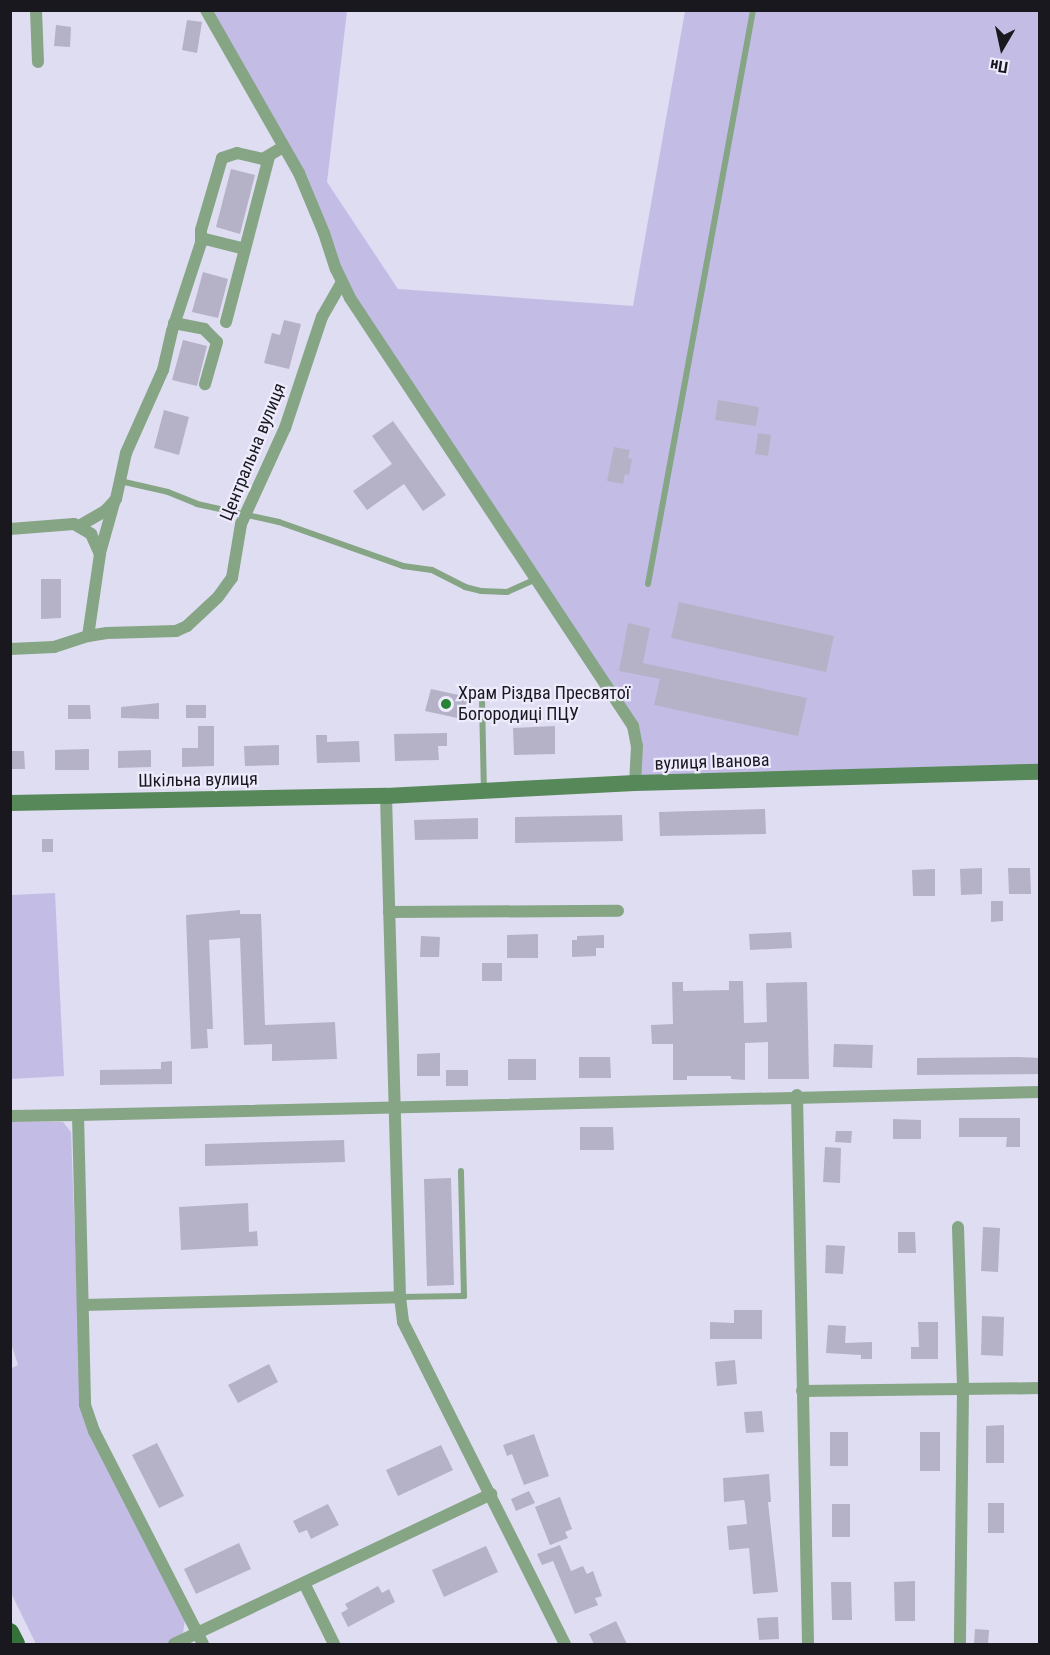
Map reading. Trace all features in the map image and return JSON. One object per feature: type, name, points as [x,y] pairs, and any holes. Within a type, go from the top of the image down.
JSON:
[{"type":"main road","points":[[10,1632],[16,1644]]},
{"type":"street","points":[[36,10],[38,62]]},
{"type":"street","points":[[206,10],[299,173],[342,282],[633,726],[638,746],[635,783]]},
{"type":"street","points":[[88,636],[100,554],[126,453],[164,370],[174,324],[201,238],[222,158],[237,153],[263,159],[283,147]]},
{"type":"street","points":[[226,322],[269,157]]},
{"type":"street","points":[[201,238],[245,249]]},
{"type":"street","name":"Центральна вулиця","points":[[10,649],[54,647],[88,636],[128,631],[176,631],[187,626],[218,597],[232,578],[240,525],[285,428],[322,317],[342,282]]},
{"type":"street","points":[[174,324],[204,329],[217,342],[205,384]]},
{"type":"street","points":[[80,526],[105,511],[116,499]]},
{"type":"street","points":[[10,529],[62,524],[80,526],[91,534],[100,554]]},
{"type":"street","name":"вулиця Іванова","points":[[386,796],[635,783],[1040,772]]},
{"type":"street","points":[[386,796],[400,1297],[403,1322],[565,1644]]},
{"type":"street","name":"Шкільна вулиця","points":[[10,803],[386,796]]},
{"type":"street","points":[[389,912],[618,911]]},
{"type":"street","points":[[10,1116],[797,1095],[1040,1092]]},
{"type":"street","points":[[797,1095],[808,1644]]},
{"type":"street","points":[[78,1114],[85,1405],[94,1431],[201,1639]]},
{"type":"street","points":[[958,1227],[963,1389],[960,1644]]},
{"type":"street","points":[[83,1305],[400,1297]]},
{"type":"street","points":[[802,1391],[1040,1388]]},
{"type":"street","points":[[174,1644],[201,1639],[304,1582],[490,1494]]},
{"type":"street","points":[[304,1582],[334,1644]]},
{"type":"lane","points":[[648,584],[753,10]]},
{"type":"lane","points":[[120,481],[168,492],[198,504],[279,522],[403,566],[432,570],[465,587],[481,591],[507,592],[536,579]]},
{"type":"lane","points":[[482,699],[484,791]]},
{"type":"lane","points":[[400,1297],[464,1296],[461,1171]]},
{"type":"shaded area","points":[[206,11],[347,11],[327,182],[398,289],[633,306],[685,11],[1039,11],[1039,772],[635,783],[637,738],[350,298],[324,233]]},
{"type":"shaded area","points":[[55,893],[64,1076],[11,1079],[11,895]]},
{"type":"shaded area","points":[[11,1122],[63,1122],[71,1132],[81,1405],[185,1620],[183,1633],[167,1644],[36,1644],[11,1593],[10,1369],[18,1365],[10,1340]]},
{"type":"building","points":[[187,20],[202,22],[197,53],[182,50]]},
{"type":"building","points":[[56,25],[71,27],[70,47],[54,46]]},
{"type":"building","points":[[231,169],[255,175],[240,234],[216,227]]},
{"type":"building","points":[[203,272],[228,279],[218,318],[192,312]]},
{"type":"building","points":[[284,320],[301,324],[289,369],[264,363],[272,333],[280,335]]},
{"type":"building","points":[[183,340],[207,346],[197,386],[172,380]]},
{"type":"building","points":[[718,400],[759,407],[756,426],[715,420]]},
{"type":"building","points":[[164,410],[189,417],[179,455],[154,448]]},
{"type":"building","points":[[393,421],[446,495],[423,511],[404,484],[367,510],[353,491],[392,464],[372,436]]},
{"type":"building","points":[[758,433],[771,435],[768,456],[755,454]]},
{"type":"building","points":[[614,447],[630,450],[628,458],[632,459],[629,475],[625,474],[623,484],[607,481]]},
{"type":"building","points":[[41,579],[61,579],[61,618],[41,619]]},
{"type":"building","points":[[679,602],[834,636],[826,672],[671,638]]},
{"type":"building","points":[[628,623],[650,628],[643,663],[807,698],[798,736],[654,705],[660,679],[619,671]]},
{"type":"building","name":"Храм Різдва Пресвятої Богородиці ПЦУ","points":[[431,689],[468,697],[462,719],[425,711]]},
{"type":"building","points":[[159,703],[159,719],[121,718],[121,707]]},
{"type":"building","points":[[68,705],[90,705],[91,719],[68,719]]},
{"type":"building","points":[[186,705],[206,705],[206,718],[186,718]]},
{"type":"building","points":[[198,726],[214,726],[214,766],[182,767],[182,748],[198,748]]},
{"type":"building","points":[[555,726],[555,754],[514,755],[513,728]]},
{"type":"building","points":[[447,733],[447,746],[438,746],[439,760],[395,761],[394,734]]},
{"type":"building","points":[[316,735],[327,735],[327,742],[359,741],[360,762],[317,763]]},
{"type":"building","points":[[279,745],[279,765],[245,766],[244,746]]},
{"type":"building","points":[[89,749],[89,770],[55,770],[55,750]]},
{"type":"building","points":[[151,750],[151,767],[118,768],[118,751]]},
{"type":"building","points":[[10,751],[24,751],[25,769],[10,769]]},
{"type":"building","points":[[765,809],[766,834],[660,836],[659,812]]},
{"type":"building","points":[[622,815],[623,841],[515,843],[515,817]]},
{"type":"building","points":[[478,818],[478,839],[415,840],[414,820]]},
{"type":"building","points":[[42,839],[53,839],[53,852],[42,852]]},
{"type":"building","points":[[982,868],[982,894],[961,895],[960,869]]},
{"type":"building","points":[[1008,868],[1030,868],[1031,894],[1009,894]]},
{"type":"building","points":[[935,869],[935,896],[913,896],[912,870]]},
{"type":"building","points":[[991,901],[1003,901],[1003,921],[991,922]]},
{"type":"building","points":[[240,910],[240,914],[261,914],[265,1025],[335,1022],[337,1059],[272,1061],[272,1044],[244,1045],[240,938],[209,940],[213,1029],[207,1029],[208,1048],[191,1049],[186,915]]},
{"type":"building","points":[[791,932],[792,948],[750,950],[749,934]]},
{"type":"building","points":[[538,934],[538,958],[507,958],[507,935]]},
{"type":"building","points":[[604,935],[604,948],[596,948],[596,956],[572,957],[572,940],[577,940],[577,936]]},
{"type":"building","points":[[421,936],[440,937],[439,957],[420,957]]},
{"type":"building","points":[[482,963],[502,963],[502,981],[482,981]]},
{"type":"building","points":[[729,981],[743,981],[744,1023],[767,1022],[766,983],[807,982],[809,1079],[768,1079],[768,1042],[745,1043],[745,1080],[731,1079],[731,1076],[687,1076],[687,1080],[673,1080],[673,1044],[652,1044],[651,1025],[673,1024],[672,982],[683,982],[683,991],[729,990]]},
{"type":"building","points":[[834,1044],[873,1045],[872,1068],[833,1067]]},
{"type":"building","points":[[440,1053],[440,1076],[417,1076],[417,1054]]},
{"type":"building","points":[[579,1057],[610,1057],[611,1078],[579,1078]]},
{"type":"building","points":[[917,1058],[1040,1058],[1040,1074],[917,1075]]},
{"type":"building","points":[[508,1059],[536,1059],[536,1080],[508,1080]]},
{"type":"building","points":[[172,1061],[172,1084],[100,1085],[100,1070],[161,1069],[161,1062]]},
{"type":"building","points":[[446,1070],[468,1070],[468,1086],[446,1086]]},
{"type":"building","points":[[959,1118],[1020,1118],[1020,1147],[1006,1147],[1007,1137],[959,1137]]},
{"type":"building","points":[[893,1119],[921,1120],[921,1139],[893,1139]]},
{"type":"building","points":[[580,1127],[613,1127],[614,1150],[580,1150]]},
{"type":"building","points":[[836,1131],[852,1131],[851,1143],[835,1142]]},
{"type":"building","points":[[344,1140],[345,1162],[205,1166],[205,1144]]},
{"type":"building","points":[[825,1147],[841,1148],[840,1183],[823,1182]]},
{"type":"building","points":[[451,1178],[454,1285],[427,1286],[424,1179]]},
{"type":"building","points":[[248,1203],[249,1232],[257,1231],[258,1246],[181,1250],[179,1207]]},
{"type":"building","points":[[983,1227],[1000,1228],[998,1272],[981,1271]]},
{"type":"building","points":[[898,1232],[915,1232],[916,1253],[898,1253]]},
{"type":"building","points":[[826,1245],[845,1246],[843,1274],[825,1273]]},
{"type":"building","points":[[734,1310],[762,1310],[762,1339],[710,1339],[710,1322],[734,1323]]},
{"type":"building","points":[[982,1316],[1004,1317],[1003,1356],[981,1355]]},
{"type":"building","points":[[918,1322],[938,1322],[938,1359],[911,1359],[911,1347],[919,1347]]},
{"type":"building","points":[[828,1325],[846,1326],[845,1343],[872,1342],[872,1359],[861,1359],[861,1355],[826,1353]]},
{"type":"building","points":[[735,1360],[737,1384],[717,1386],[715,1362]]},
{"type":"building","points":[[269,1364],[278,1382],[238,1403],[228,1385]]},
{"type":"building","points":[[762,1411],[764,1432],[746,1433],[744,1412]]},
{"type":"building","points":[[1004,1425],[1004,1463],[986,1463],[986,1426]]},
{"type":"building","points":[[830,1432],[848,1432],[848,1466],[830,1466]]},
{"type":"building","points":[[920,1432],[940,1432],[940,1471],[920,1471]]},
{"type":"building","points":[[534,1434],[549,1476],[524,1485],[512,1454],[507,1456],[503,1445]]},
{"type":"building","points":[[157,1443],[184,1496],[159,1508],[132,1455]]},
{"type":"building","points":[[441,1445],[453,1470],[398,1496],[386,1470]]},
{"type":"building","points":[[769,1474],[771,1502],[768,1502],[778,1592],[753,1594],[749,1548],[729,1550],[727,1526],[747,1524],[744,1500],[724,1502],[723,1478]]},
{"type":"building","points":[[529,1491],[535,1503],[516,1511],[511,1499]]},
{"type":"building","points":[[560,1497],[572,1529],[565,1532],[568,1538],[550,1545],[535,1507]]},
{"type":"building","points":[[988,1503],[1004,1503],[1004,1533],[988,1533]]},
{"type":"building","points":[[328,1504],[339,1525],[311,1539],[307,1530],[299,1533],[293,1521]]},
{"type":"building","points":[[832,1504],[850,1504],[850,1537],[832,1537]]},
{"type":"building","points":[[239,1543],[251,1569],[196,1594],[184,1569]]},
{"type":"building","points":[[560,1545],[571,1571],[583,1566],[587,1574],[593,1571],[602,1596],[595,1598],[598,1605],[575,1614],[553,1561],[542,1565],[537,1554]]},
{"type":"building","points":[[486,1546],[498,1572],[444,1597],[432,1570]]},
{"type":"building","points":[[915,1581],[915,1621],[895,1621],[894,1582]]},
{"type":"building","points":[[831,1582],[851,1582],[852,1620],[832,1620]]},
{"type":"building","points":[[378,1586],[382,1593],[389,1589],[395,1602],[348,1627],[341,1613],[348,1609],[345,1604]]},
{"type":"building","points":[[778,1617],[779,1639],[759,1640],[757,1618]]},
{"type":"building","points":[[616,1621],[627,1644],[594,1644],[589,1634]]},
{"type":"building","points":[[975,1629],[989,1630],[988,1644],[974,1644]]},
{"type":"place","name":"Храм Різдва Пресвятої Богородиці ПЦУ","points":[[446,704]]}]
